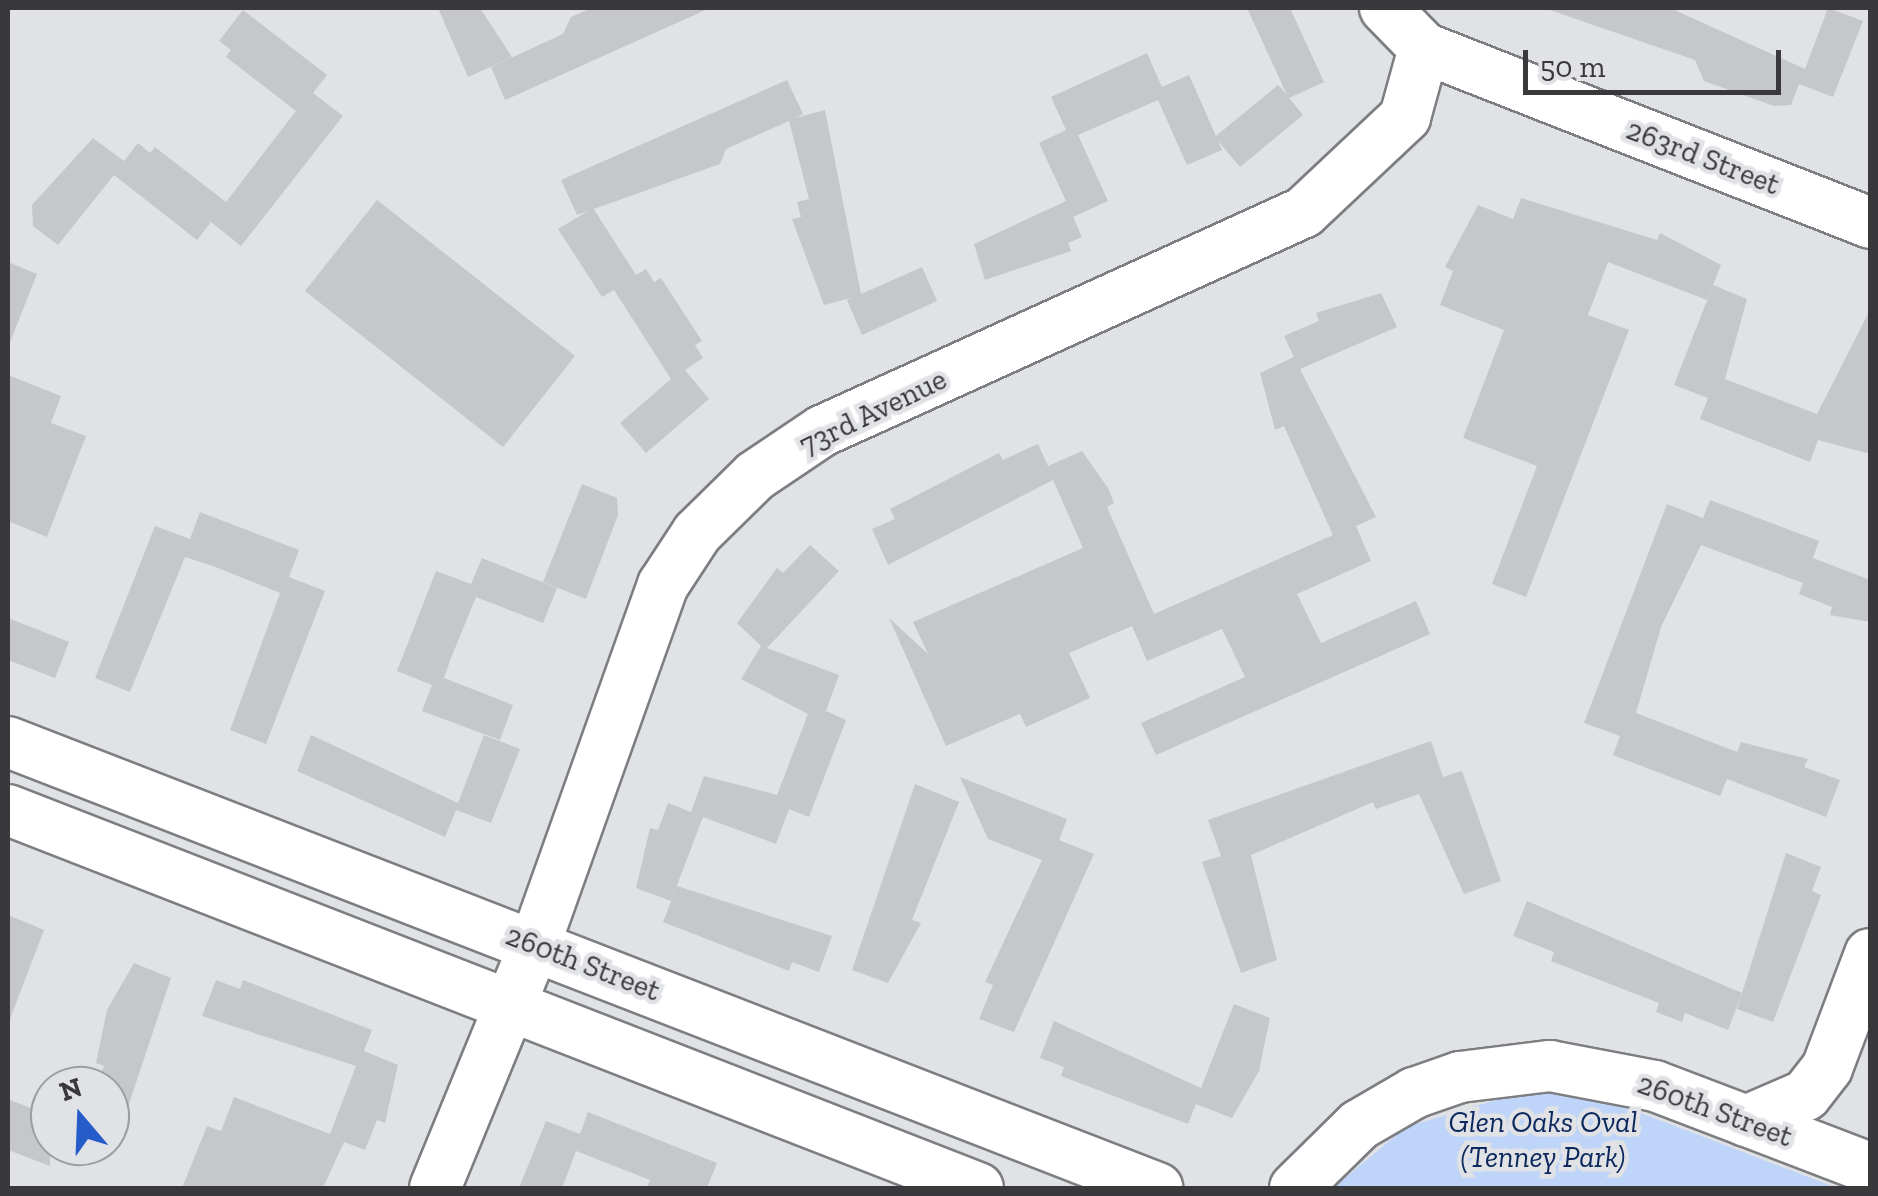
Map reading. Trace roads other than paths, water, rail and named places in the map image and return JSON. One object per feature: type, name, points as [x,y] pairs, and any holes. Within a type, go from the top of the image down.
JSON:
[{"type":"street","points":[[1385,8],[1424,48]]},
{"type":"street","name":"263rd Street","points":[[1424,48],[1870,223]]},
{"type":"street","name":"73rd Avenue","points":[[435,1188],[535,944],[663,585],[723,505],[822,431],[1276,230],[1405,117],[1424,48]]},
{"type":"street","name":"260th Street","points":[[8,742],[1157,1188]]},
{"type":"street","points":[[8,810],[508,1011],[978,1188]]},
{"type":"street","points":[[1746,1121],[1806,1095],[1827,1068],[1870,954]]},
{"type":"street","name":"260th Street","points":[[1296,1188],[1344,1137],[1414,1093],[1508,1068],[1614,1073],[1870,1168]]},
{"type":"park label","name":"Glen Oaks Oval (Tenney Park)","points":[[1543,1139]]}]
